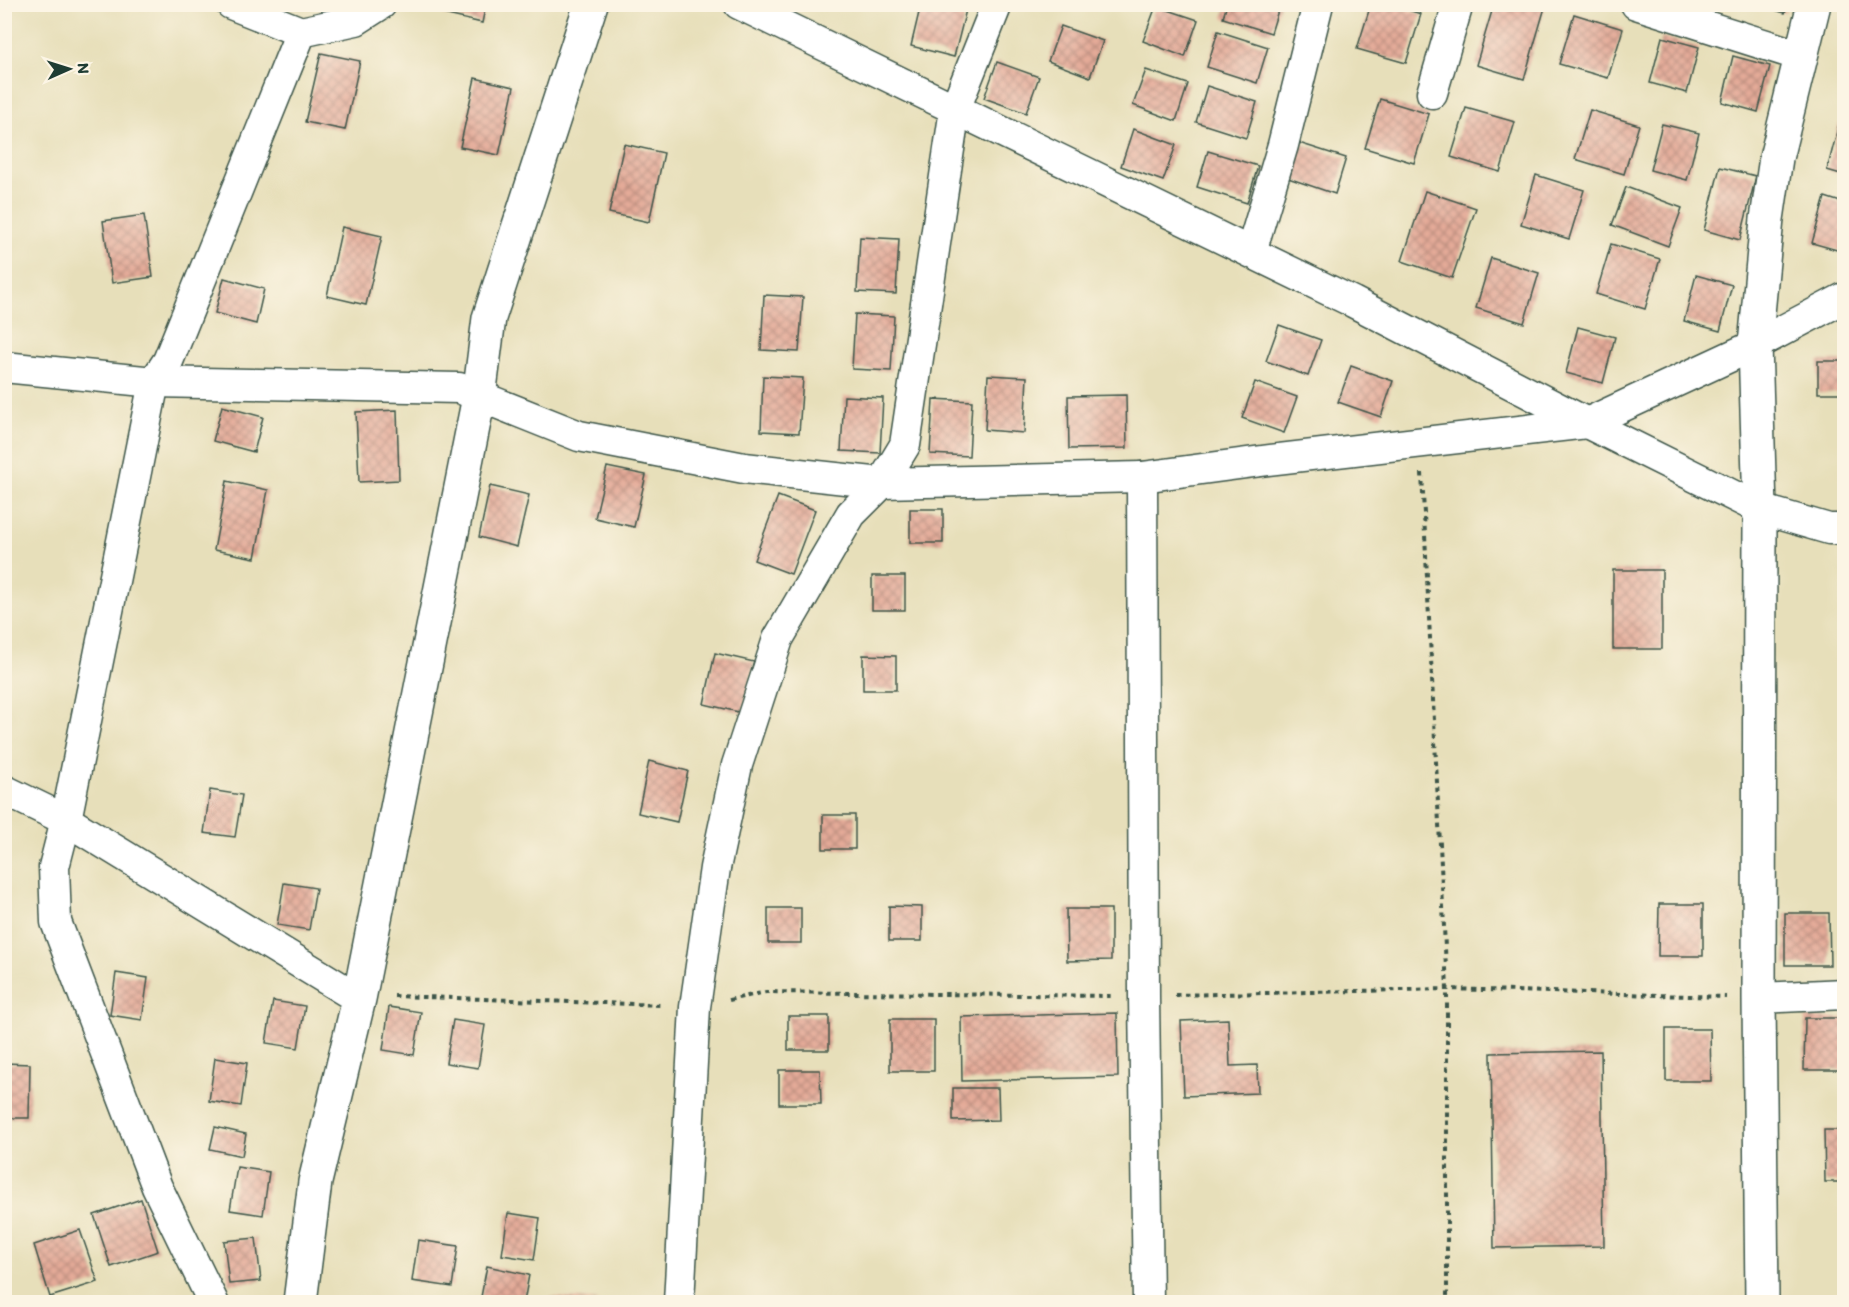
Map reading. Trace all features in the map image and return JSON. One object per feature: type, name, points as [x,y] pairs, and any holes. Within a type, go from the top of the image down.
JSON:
[{"type":"street","points":[[231,4],[301,32],[356,20],[381,4]]},
{"type":"street","points":[[300,1302],[315,1182],[359,999],[479,397],[489,318],[591,4]]},
{"type":"street","points":[[739,4],[1353,302],[1760,509],[1829,529],[1845,529]]},
{"type":"street","points":[[679,1302],[695,1006],[715,868],[737,765],[778,639],[851,514],[882,483],[905,445],[955,109],[997,4]]},
{"type":"street","points":[[1251,252],[1283,145],[1318,4]]},
{"type":"street","points":[[1432,93],[1458,4]]},
{"type":"street","points":[[1636,4],[1801,56]]},
{"type":"street","points":[[1762,1302],[1759,998],[1760,509],[1755,345],[1774,168],[1814,4]]},
{"type":"street","points":[[213,1302],[157,1187],[56,922],[54,867],[66,820],[154,382],[168,361],[301,32]]},
{"type":"street","points":[[4,367],[154,382],[459,388],[579,436],[744,468],[882,483],[1142,477],[1587,423],[1755,345],[1845,298]]},
{"type":"street","points":[[1142,477],[1148,1302]]},
{"type":"street","points":[[4,790],[66,820],[359,999]]},
{"type":"street","points":[[1759,998],[1845,994]]},
{"type":"path","points":[[1420,442],[1447,989],[1447,1302]]},
{"type":"path","points":[[359,999],[386,996],[695,1006],[766,992],[1144,996],[1447,989],[1759,998]]},
{"type":"building","points":[[445,4],[486,4],[482,23],[443,14]]},
{"type":"building","points":[[921,4],[967,6],[954,57],[911,46]]},
{"type":"building","points":[[1227,4],[1280,4],[1271,33],[1223,18]]},
{"type":"building","points":[[1371,4],[1389,4],[1421,14],[1406,63],[1357,49]]},
{"type":"building","points":[[1494,4],[1546,4],[1524,79],[1476,65]]},
{"type":"building","points":[[1755,4],[1788,4],[1785,13]]},
{"type":"building","points":[[1156,6],[1198,20],[1185,57],[1143,41]]},
{"type":"building","points":[[1574,14],[1623,29],[1608,78],[1559,64]]},
{"type":"building","points":[[1061,26],[1103,41],[1090,77],[1048,61]]},
{"type":"building","points":[[1218,31],[1268,47],[1257,83],[1207,67]]},
{"type":"building","points":[[1662,37],[1699,47],[1687,93],[1650,83]]},
{"type":"building","points":[[321,53],[360,61],[345,130],[305,122]]},
{"type":"building","points":[[1733,56],[1770,66],[1758,112],[1722,102]]},
{"type":"building","points":[[997,62],[1039,77],[1026,113],[984,98]]},
{"type":"building","points":[[1146,70],[1188,84],[1176,121],[1133,105]]},
{"type":"building","points":[[475,78],[514,87],[499,155],[460,147]]},
{"type":"building","points":[[1207,86],[1257,102],[1246,138],[1196,122]]},
{"type":"building","points":[[1380,99],[1429,114],[1414,163],[1365,148]]},
{"type":"building","points":[[1466,108],[1515,122],[1500,172],[1451,157]]},
{"type":"building","points":[[1590,110],[1639,125],[1624,174],[1575,159]]},
{"type":"building","points":[[1662,124],[1699,133],[1687,180],[1650,170]]},
{"type":"building","points":[[1839,124],[1844,125],[1844,175],[1827,170]]},
{"type":"building","points":[[1133,129],[1176,145],[1163,181],[1121,166]]},
{"type":"building","points":[[1299,143],[1346,158],[1335,194],[1288,178]]},
{"type":"building","points":[[624,144],[664,153],[649,222],[609,213]]},
{"type":"building","points":[[1208,151],[1258,166],[1247,203],[1197,187]]},
{"type":"building","points":[[1720,167],[1756,176],[1740,240],[1704,230]]},
{"type":"building","points":[[1536,175],[1584,190],[1569,239],[1521,224]]},
{"type":"building","points":[[1626,187],[1682,208],[1668,246],[1612,225]]},
{"type":"building","points":[[1425,191],[1476,208],[1452,278],[1402,261]]},
{"type":"building","points":[[1825,197],[1844,203],[1844,252],[1812,243]]},
{"type":"building","points":[[144,215],[153,277],[112,283],[103,221]]},
{"type":"building","points":[[342,227],[382,236],[366,305],[327,296]]},
{"type":"building","points":[[860,237],[899,239],[896,294],[857,292]]},
{"type":"building","points":[[1611,244],[1660,259],[1645,309],[1596,294]]},
{"type":"building","points":[[1491,258],[1539,273],[1524,323],[1476,308]]},
{"type":"building","points":[[1696,275],[1732,285],[1720,331],[1684,321]]},
{"type":"building","points":[[224,278],[264,289],[256,324],[215,313]]},
{"type":"building","points":[[764,295],[803,297],[799,352],[761,350]]},
{"type":"building","points":[[855,314],[894,316],[891,371],[852,369]]},
{"type":"building","points":[[1279,325],[1321,340],[1308,376],[1266,361]]},
{"type":"building","points":[[1578,327],[1615,337],[1603,383],[1566,373]]},
{"type":"building","points":[[1818,361],[1844,361],[1844,393],[1818,393]]},
{"type":"building","points":[[1351,366],[1393,381],[1381,417],[1338,402]]},
{"type":"building","points":[[988,375],[1027,377],[1024,433],[985,430]]},
{"type":"building","points":[[763,376],[803,378],[799,433],[761,431]]},
{"type":"building","points":[[1255,382],[1297,397],[1284,433],[1242,418]]},
{"type":"building","points":[[1126,395],[1127,448],[1069,449],[1068,396]]},
{"type":"building","points":[[844,396],[883,398],[880,453],[841,451]]},
{"type":"building","points":[[933,399],[972,401],[969,456],[930,454]]},
{"type":"building","points":[[222,406],[263,417],[254,452],[213,441]]},
{"type":"building","points":[[397,410],[399,480],[359,482],[356,412]]},
{"type":"building","points":[[607,467],[646,475],[634,527],[595,518]]},
{"type":"building","points":[[227,481],[268,490],[255,558],[214,550]]},
{"type":"building","points":[[490,486],[529,495],[517,547],[479,537]]},
{"type":"building","points":[[778,496],[815,510],[791,574],[754,560]]},
{"type":"building","points":[[910,509],[943,509],[943,543],[910,543]]},
{"type":"building","points":[[1613,570],[1662,570],[1662,649],[1613,649]]},
{"type":"building","points":[[872,576],[905,576],[905,610],[872,610]]},
{"type":"building","points":[[715,653],[754,662],[743,713],[704,704]]},
{"type":"building","points":[[863,655],[896,656],[896,690],[863,690]]},
{"type":"building","points":[[649,761],[688,771],[677,822],[638,813]]},
{"type":"building","points":[[210,790],[242,795],[235,837],[204,833]]},
{"type":"building","points":[[823,815],[855,815],[855,849],[823,849]]},
{"type":"building","points":[[284,883],[316,888],[309,930],[277,925]]},
{"type":"building","points":[[1659,904],[1703,904],[1703,956],[1658,956]]},
{"type":"building","points":[[889,906],[922,907],[922,941],[889,941]]},
{"type":"building","points":[[768,908],[801,908],[801,943],[768,943]]},
{"type":"building","points":[[1066,909],[1111,909],[1111,960],[1067,961]]},
{"type":"building","points":[[1785,913],[1829,913],[1830,965],[1785,965]]},
{"type":"building","points":[[116,973],[148,978],[142,1020],[110,1015]]},
{"type":"building","points":[[273,1001],[305,1006],[298,1048],[266,1043]]},
{"type":"building","points":[[389,1007],[421,1012],[414,1055],[383,1050]]},
{"type":"building","points":[[1117,1013],[1118,1077],[962,1081],[961,1017]]},
{"type":"building","points":[[788,1016],[829,1016],[829,1050],[788,1050]]},
{"type":"building","points":[[1805,1018],[1844,1018],[1844,1070],[1804,1070]]},
{"type":"building","points":[[890,1019],[934,1019],[934,1071],[890,1071]]},
{"type":"building","points":[[1228,1019],[1230,1066],[1257,1065],[1258,1093],[1184,1096],[1181,1021]]},
{"type":"building","points":[[453,1020],[485,1025],[478,1068],[446,1063]]},
{"type":"building","points":[[1666,1029],[1710,1029],[1711,1081],[1666,1081]]},
{"type":"building","points":[[1601,1051],[1604,1246],[1494,1248],[1491,1053]]},
{"type":"building","points":[[215,1058],[247,1063],[241,1106],[209,1101]]},
{"type":"building","points":[[4,1063],[30,1064],[29,1118],[4,1118]]},
{"type":"building","points":[[779,1070],[820,1070],[821,1104],[779,1104]]},
{"type":"building","points":[[953,1088],[998,1088],[999,1120],[953,1121]]},
{"type":"building","points":[[215,1127],[246,1134],[242,1156],[210,1149]]},
{"type":"building","points":[[1824,1130],[1844,1130],[1844,1182],[1825,1182]]},
{"type":"building","points":[[237,1167],[269,1172],[263,1215],[230,1210]]},
{"type":"building","points":[[141,1199],[158,1251],[111,1267],[94,1215]]},
{"type":"building","points":[[508,1213],[540,1218],[534,1260],[502,1255]]},
{"type":"building","points":[[80,1230],[98,1282],[50,1297],[34,1245]]},
{"type":"building","points":[[256,1238],[261,1281],[229,1284],[224,1241]]},
{"type":"building","points":[[418,1240],[458,1246],[452,1287],[412,1281]]},
{"type":"building","points":[[487,1266],[529,1275],[524,1302],[480,1302]]},
{"type":"building","points":[[551,1297],[598,1301],[598,1302],[550,1302]]}]
